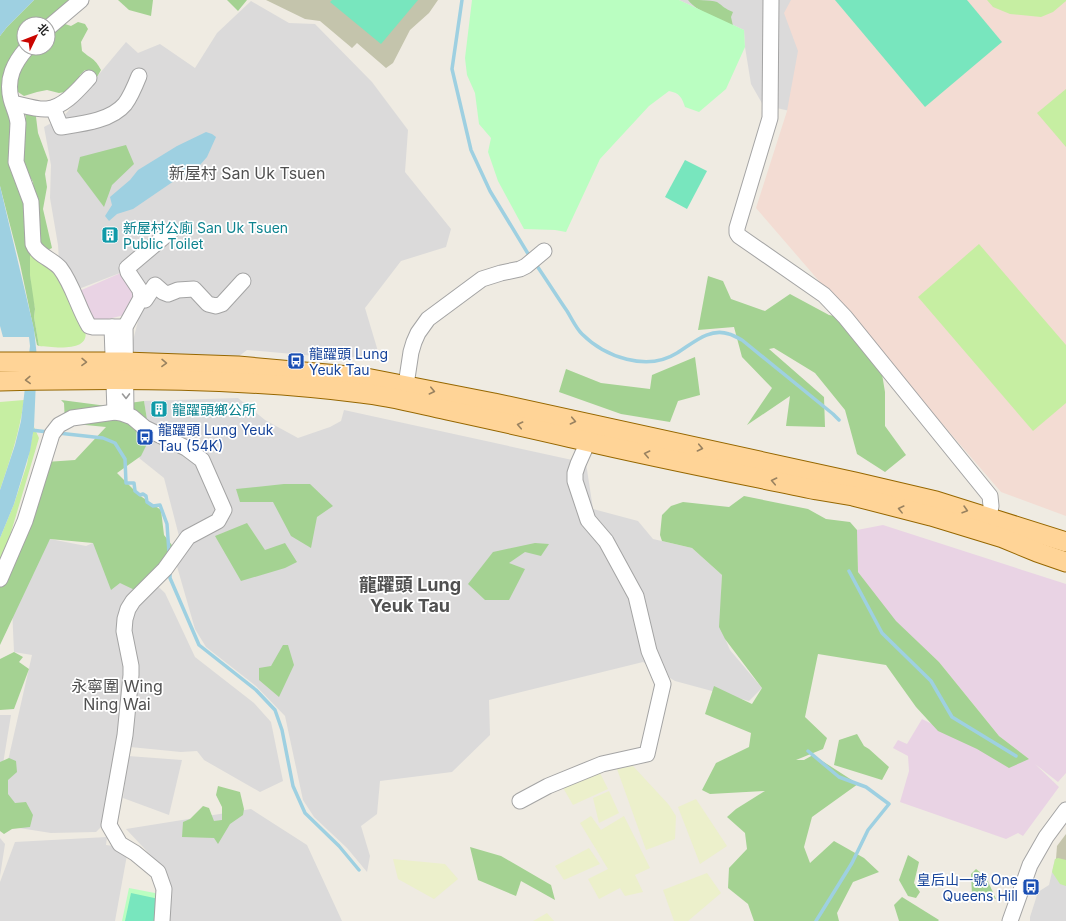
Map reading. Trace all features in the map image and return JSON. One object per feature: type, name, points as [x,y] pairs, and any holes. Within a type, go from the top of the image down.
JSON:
[{"type":"main road","points":[[0,362],[120,371],[231,382],[310,387],[402,399],[586,441],[810,489],[853,496],[931,516],[1003,538],[1066,562]]},
{"type":"main road","points":[[0,381],[120,371],[243,366],[361,377],[406,385],[855,482],[936,501],[1066,542]]},
{"type":"street","points":[[56,21],[81,0]]},
{"type":"street","points":[[771,0],[770,118],[737,228],[737,233],[739,236],[824,295],[845,317],[990,496],[991,506],[989,517]]},
{"type":"street","points":[[21,56],[12,71],[10,83],[11,98],[18,117],[16,162],[31,202],[33,244],[35,249],[55,262],[63,272],[90,326],[118,327]]},
{"type":"street","points":[[53,108],[61,127],[93,122],[117,111],[124,105],[139,76]]},
{"type":"street","points":[[13,103],[46,109],[53,108],[79,89],[89,78]]},
{"type":"street","points":[[120,413],[118,327],[141,298],[140,290],[127,268],[172,230]]},
{"type":"street","points":[[406,385],[414,342],[418,333],[428,319],[482,279],[526,266],[544,251]]},
{"type":"street","points":[[141,298],[145,300],[154,285],[168,294],[178,290],[194,289],[208,304],[216,306],[222,304],[243,281]]},
{"type":"street","points":[[0,579],[25,521],[50,440],[55,429],[63,422],[72,418],[120,413],[132,416],[144,428],[186,448],[202,460],[224,510],[218,521],[188,537],[165,569],[133,601],[128,609],[124,631],[131,666],[131,675],[125,735],[109,825],[120,844],[135,853],[158,872],[164,889],[162,921]]},
{"type":"street","points":[[520,801],[548,786],[602,764],[647,754],[663,684],[649,651],[636,596],[606,541],[588,520],[575,481],[575,473],[586,446],[586,441]]},
{"type":"street","points":[[1010,921],[1030,865],[1046,837],[1066,810]]},
{"type":"shaded area","points":[[266,0],[438,0],[429,13],[410,30],[393,63],[386,68],[357,43],[352,48],[320,21],[305,19]]},
{"type":"shaded area","points":[[679,0],[791,0],[799,51],[790,111],[763,105],[751,84],[744,30]]},
{"type":"shaded area","points":[[791,0],[1066,0],[1066,516],[1001,492],[756,208],[787,111],[798,51],[784,13]]},
{"type":"shaded area","points":[[251,1],[289,23],[315,24],[372,82],[408,130],[405,172],[451,229],[446,247],[401,261],[365,308],[380,358],[315,356],[247,350],[238,357],[138,354],[131,348],[142,306],[125,271],[76,290],[59,260],[50,198],[51,165],[44,127],[64,116],[126,42],[138,53],[160,44],[195,68],[217,33]]},
{"type":"shaded area","points":[[123,272],[134,297],[127,306],[129,314],[95,322],[77,292]]},
{"type":"shaded area","points":[[238,398],[265,420],[298,438],[330,427],[341,421],[344,410],[586,463],[593,509],[638,521],[653,539],[692,548],[722,575],[720,627],[730,650],[762,688],[749,701],[675,681],[643,662],[489,700],[490,735],[452,772],[380,781],[377,814],[361,826],[370,856],[367,872],[347,848],[314,817],[303,800],[285,716],[256,686],[206,647],[195,629],[174,556],[179,536],[164,478],[139,458],[150,438],[144,401]]},
{"type":"shaded area","points":[[883,525],[1066,584],[1066,773],[1058,782],[1035,764],[1059,787],[1023,836],[1018,833],[1006,839],[900,802],[909,771],[908,756],[893,748],[898,740],[907,744],[922,719],[950,733],[1029,759],[999,736],[939,662],[891,617],[858,572],[857,530]]},
{"type":"shaded area","points":[[106,537],[165,593],[195,657],[254,703],[271,722],[283,781],[260,792],[204,760],[197,751],[181,752],[120,746],[101,827],[96,832],[51,833],[0,825],[0,796],[32,655],[14,652],[12,608],[50,539],[86,546]]},
{"type":"shaded area","points":[[0,715],[11,715],[0,782]]},
{"type":"shaded area","points":[[128,756],[182,760],[169,815],[123,798]]},
{"type":"shaded area","points":[[633,766],[669,805],[676,816],[675,839],[646,850],[617,769]]},
{"type":"shaded area","points":[[599,771],[608,789],[573,805],[562,786]]},
{"type":"shaded area","points":[[609,791],[619,813],[599,823],[593,798]]},
{"type":"shaded area","points":[[696,799],[727,846],[700,864],[678,807]]},
{"type":"shaded area","points":[[251,809],[307,845],[342,921],[165,921],[158,863],[126,829]]},
{"type":"shaded area","points":[[591,816],[601,830],[624,816],[650,868],[635,875],[643,892],[625,896],[620,888],[599,899],[588,879],[608,869],[580,823]]},
{"type":"shaded area","points":[[1066,834],[1066,861],[1056,859],[1057,846]]},
{"type":"shaded area","points":[[107,837],[106,845],[121,847],[127,855],[115,921],[0,921],[0,882],[15,842]]},
{"type":"shaded area","points":[[0,838],[5,844],[0,876]]},
{"type":"shaded area","points":[[589,848],[600,864],[564,880],[555,866]]},
{"type":"shaded area","points":[[393,859],[445,864],[458,879],[434,899],[398,879]]},
{"type":"shaded area","name":"皇后山一號 One Queens Hill","points":[[1055,859],[1066,860],[1066,921],[1030,921],[1038,892],[1049,885]]},
{"type":"shaded area","points":[[707,873],[721,893],[688,921],[674,921],[663,890]]},
{"type":"shaded area","points":[[547,913],[554,921],[533,921]]},
{"type":"green space","points":[[34,0],[75,0],[56,17],[18,16]]},
{"type":"green space","points":[[118,0],[153,0],[151,16],[129,10]]},
{"type":"green space","points":[[227,0],[247,0],[238,11]]},
{"type":"green space","points":[[332,0],[418,0],[381,44],[330,2]]},
{"type":"green space","points":[[472,0],[679,0],[744,30],[745,47],[726,89],[699,112],[685,107],[680,96],[669,91],[649,106],[600,159],[566,232],[555,230],[524,229],[498,181],[488,152],[491,138],[479,124],[475,93],[467,75],[465,58]]},
{"type":"green space","points":[[688,0],[707,0],[717,2],[733,12],[731,17],[733,26],[703,12]]},
{"type":"green space","points":[[835,0],[967,0],[1002,42],[925,107]]},
{"type":"green space","points":[[987,0],[1066,1],[1053,12],[1041,17],[1010,14],[993,7]]},
{"type":"green space","points":[[16,18],[16,56],[56,56],[56,31],[65,24],[71,26],[78,22],[85,24],[88,29],[81,42],[82,51],[95,61],[101,70],[97,77],[85,70],[80,75],[78,82],[65,92],[59,93],[47,90],[24,96],[18,92],[15,85],[20,116],[26,118],[24,109],[35,109],[38,133],[48,160],[45,174],[47,187],[43,209],[52,248],[48,250],[41,244],[37,230],[33,182],[20,160],[26,201],[26,241],[30,254],[30,275],[35,309],[34,317],[39,346],[37,345],[20,264],[0,186],[0,36]]},
{"type":"green space","points":[[1066,89],[1066,147],[1037,113]]},
{"type":"green space","points":[[126,145],[134,164],[112,185],[104,207],[77,171],[80,157]]},
{"type":"green space","points":[[685,160],[707,171],[687,209],[665,197]]},
{"type":"green space","points":[[979,244],[1066,345],[1066,403],[1033,431],[918,297]]},
{"type":"green space","points":[[30,254],[51,267],[66,288],[85,330],[85,337],[82,342],[77,345],[70,347],[39,346],[34,317],[35,309],[31,290]]},
{"type":"green space","points":[[708,276],[723,281],[731,299],[765,311],[790,294],[829,315],[844,318],[882,374],[885,392],[885,426],[906,455],[885,472],[857,454],[845,410],[815,373],[774,348],[769,349],[824,397],[825,427],[786,426],[790,396],[747,425],[772,388],[742,357],[734,327],[698,330]]},
{"type":"green space","points":[[695,357],[700,395],[678,401],[670,422],[621,414],[559,392],[566,369],[601,383],[650,389],[652,375]]},
{"type":"green space","points":[[24,400],[11,457],[0,490],[0,402]]},
{"type":"green space","points":[[61,400],[107,406],[144,401],[150,438],[141,456],[117,473],[139,495],[161,510],[164,535],[175,549],[141,593],[120,583],[111,590],[93,543],[50,539],[0,645],[0,574],[46,462],[75,460],[106,427],[65,423],[64,403]]},
{"type":"green space","points":[[34,427],[39,438],[0,565],[0,538],[14,504],[27,464]]},
{"type":"green space","points":[[284,484],[310,484],[333,506],[317,517],[311,548],[291,536],[273,502],[240,502],[236,489]]},
{"type":"green space","points":[[744,496],[808,509],[826,519],[850,522],[857,530],[858,572],[896,621],[939,662],[999,736],[1029,759],[1009,768],[977,749],[938,731],[916,707],[886,665],[818,654],[805,717],[827,738],[823,749],[796,760],[804,760],[813,755],[858,784],[812,817],[804,847],[810,863],[834,841],[864,858],[879,872],[853,882],[837,913],[839,921],[754,921],[748,904],[728,888],[729,868],[747,849],[745,833],[727,817],[736,809],[765,791],[710,794],[702,790],[716,763],[749,747],[751,733],[705,714],[714,686],[752,704],[762,688],[725,639],[719,627],[722,575],[692,548],[662,541],[660,535],[662,515],[671,506],[683,502],[729,507]]},
{"type":"green space","points":[[247,523],[265,550],[285,543],[297,562],[285,568],[241,581],[215,536]]},
{"type":"green space","points":[[535,543],[549,544],[541,556],[525,552],[509,563],[525,569],[509,600],[485,600],[468,584],[493,552]]},
{"type":"green space","points":[[283,645],[288,645],[294,665],[279,697],[259,680],[259,668],[271,666]]},
{"type":"green space","points":[[14,652],[23,657],[19,662],[29,669],[14,709],[0,710],[0,659]]},
{"type":"green space","points":[[857,734],[864,746],[889,767],[882,780],[834,765],[839,740]]},
{"type":"green space","points":[[9,758],[16,761],[17,772],[8,780],[8,794],[15,803],[26,802],[33,815],[30,827],[12,829],[4,834],[0,831],[0,762]]},
{"type":"green space","points":[[218,786],[240,792],[244,809],[243,815],[230,824],[218,844],[214,838],[182,837],[183,822],[190,819],[203,806],[209,808],[214,821],[222,820],[222,807],[216,795]]},
{"type":"green space","points":[[470,847],[501,856],[551,885],[555,900],[521,881],[516,896],[478,880]]},
{"type":"green space","points":[[908,855],[919,862],[914,883],[920,892],[916,898],[908,896],[899,880]]},
{"type":"green space","points":[[1058,858],[1066,860],[1066,886],[1060,884],[1052,872],[1055,859]]},
{"type":"green space","points":[[976,869],[986,877],[996,899],[972,895],[971,874]]},
{"type":"green space","points":[[129,888],[160,894],[159,921],[122,921]]},
{"type":"green space","points":[[131,893],[159,899],[154,921],[125,921]]},
{"type":"green space","points":[[902,897],[939,920],[899,921],[894,905]]},
{"type":"water","points":[[0,0],[34,0],[18,16],[16,16],[16,18],[0,36]]},
{"type":"water","points":[[206,132],[216,137],[207,157],[200,165],[133,209],[117,214],[109,221],[105,216],[112,205],[110,197],[130,180],[138,170],[177,146]]},
{"type":"water","points":[[0,186],[34,329],[37,357],[34,427],[30,451],[14,504],[0,538],[0,490],[15,445],[21,421],[30,346],[29,337],[3,337],[0,326]]},
{"type":"waterway","points":[[462,0],[452,69],[471,150],[490,191],[530,257]]},
{"type":"waterway","points":[[535,263],[580,332],[602,349],[627,359],[653,361],[665,359],[708,335],[722,332],[729,334],[742,340],[839,420]]},
{"type":"waterway","points":[[31,430],[48,432]]},
{"type":"waterway","points":[[58,433],[103,438],[115,443],[125,459],[126,483],[134,483],[135,491],[140,495],[143,494],[146,496],[147,502],[153,506],[160,505],[167,524],[169,553]]},
{"type":"waterway","points":[[170,571],[170,578],[199,645],[256,690],[275,710],[282,730],[293,786],[305,813],[339,846],[359,870]]},
{"type":"waterway","points":[[849,571],[882,633],[931,681],[952,717],[1016,756]]},
{"type":"waterway","points":[[808,751],[839,777],[866,787],[889,804],[868,830],[852,863],[816,921]]},
{"type":"place","name":"新屋村公廁 San Uk Tsuen Public Toilet","points":[[110,235]]},
{"type":"place","name":"龍躍頭 Lung Yeuk Tau","points":[[296,361]]},
{"type":"place","name":"龍躍頭鄉公所","points":[[159,409]]},
{"type":"place","name":"龍躍頭 Lung Yeuk Tau (54K)","points":[[145,437]]},
{"type":"place","name":"皇后山一號 One Queens Hill","points":[[1031,887]]},
{"type":"district","name":"新屋村 San Uk Tsuen","points":[[247,173]]},
{"type":"district","name":"龍躍頭 Lung Yeuk Tau","points":[[410,594]]},
{"type":"district","name":"永寧圍 Wing Ning Wai","points":[[117,695]]}]
